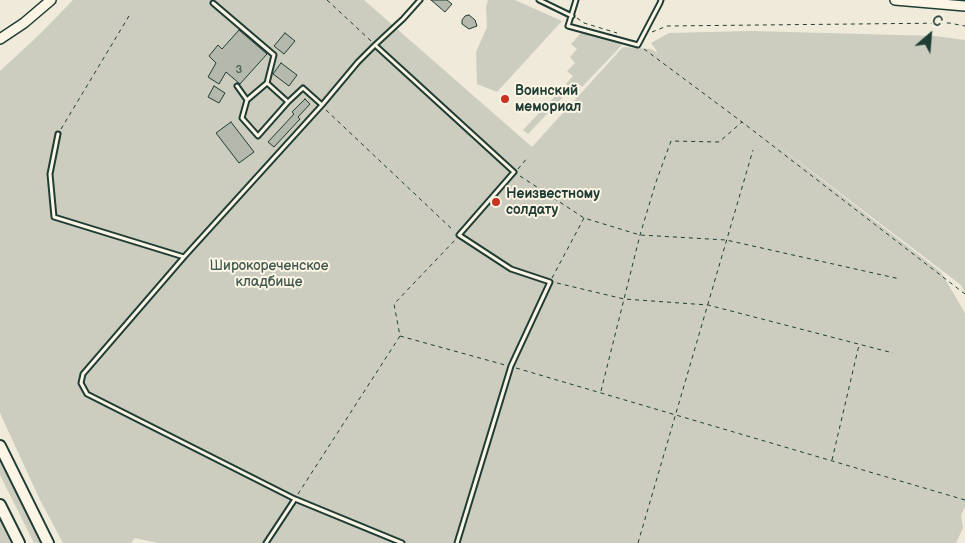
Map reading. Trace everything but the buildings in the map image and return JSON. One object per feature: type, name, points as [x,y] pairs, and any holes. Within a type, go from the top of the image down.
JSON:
[{"type":"main road","points":[[0,39],[24,24],[51,0]]},
{"type":"main road","points":[[895,0],[965,6]]},
{"type":"main road","points":[[0,446],[48,543]]},
{"type":"main road","points":[[0,505],[19,543]]},
{"type":"lane","points":[[402,543],[295,499],[87,394],[81,383],[83,374],[184,257],[375,45],[404,19],[420,0]]},
{"type":"lane","points":[[539,0],[572,16]]},
{"type":"lane","points":[[576,0],[568,26],[638,45],[660,0]]},
{"type":"lane","points":[[213,3],[274,55],[267,83],[247,100],[242,118],[258,136],[303,88],[322,106]]},
{"type":"lane","points":[[375,45],[514,172],[459,235],[511,269],[550,282],[511,366],[457,543]]},
{"type":"lane","points":[[267,83],[288,102]]},
{"type":"lane","points":[[236,86],[247,100]]},
{"type":"lane","points":[[58,134],[50,174],[54,217],[184,257]]},
{"type":"lane","points":[[266,543],[295,499]]},
{"type":"path","points":[[327,0],[375,45]]},
{"type":"path","points":[[58,134],[129,16]]},
{"type":"path","points":[[572,16],[584,23],[618,33]]},
{"type":"path","points":[[644,35],[667,26],[949,23],[965,26]]},
{"type":"path","points":[[638,45],[742,122],[965,294]]},
{"type":"path","points":[[295,499],[400,336],[394,304],[459,235],[322,106]]},
{"type":"path","points":[[601,392],[640,234],[671,142],[719,142],[742,122]]},
{"type":"path","points":[[638,543],[753,150]]},
{"type":"path","points":[[528,157],[514,172],[584,218],[640,234],[726,240],[900,279]]},
{"type":"path","points":[[584,218],[550,282],[624,298],[708,305],[893,353]]},
{"type":"path","points":[[400,336],[601,392],[965,500]]},
{"type":"path","points":[[832,461],[859,344]]},
{"type":"green space","name":"Широкореченское кладбище","points":[[73,0],[364,0],[532,147],[623,47],[651,49],[658,53],[651,43],[669,33],[751,31],[936,36],[965,40],[965,293],[961,285],[756,129],[941,272],[965,313],[965,507],[961,515],[963,528],[956,543],[158,543],[135,538],[131,543],[63,543],[40,500],[0,413],[0,71]]},
{"type":"green space","points":[[488,0],[515,0],[562,21],[497,92],[477,84],[476,52],[487,27],[486,7]]},
{"type":"green space","points":[[581,33],[602,37],[622,45],[582,87],[578,83],[572,89],[566,84],[573,76],[567,71],[575,63],[570,57],[577,49],[571,44]]},
{"type":"green space","points":[[559,92],[563,97],[528,134],[523,130]]},
{"type":"green space","points":[[0,457],[43,543],[34,543],[0,475]]},
{"type":"green space","points":[[0,519],[12,543],[0,543]]},
{"type":"place","name":"Воинский мемориал","points":[[505,99]]},
{"type":"place","name":"Неизвестному солдату","points":[[496,202]]}]
